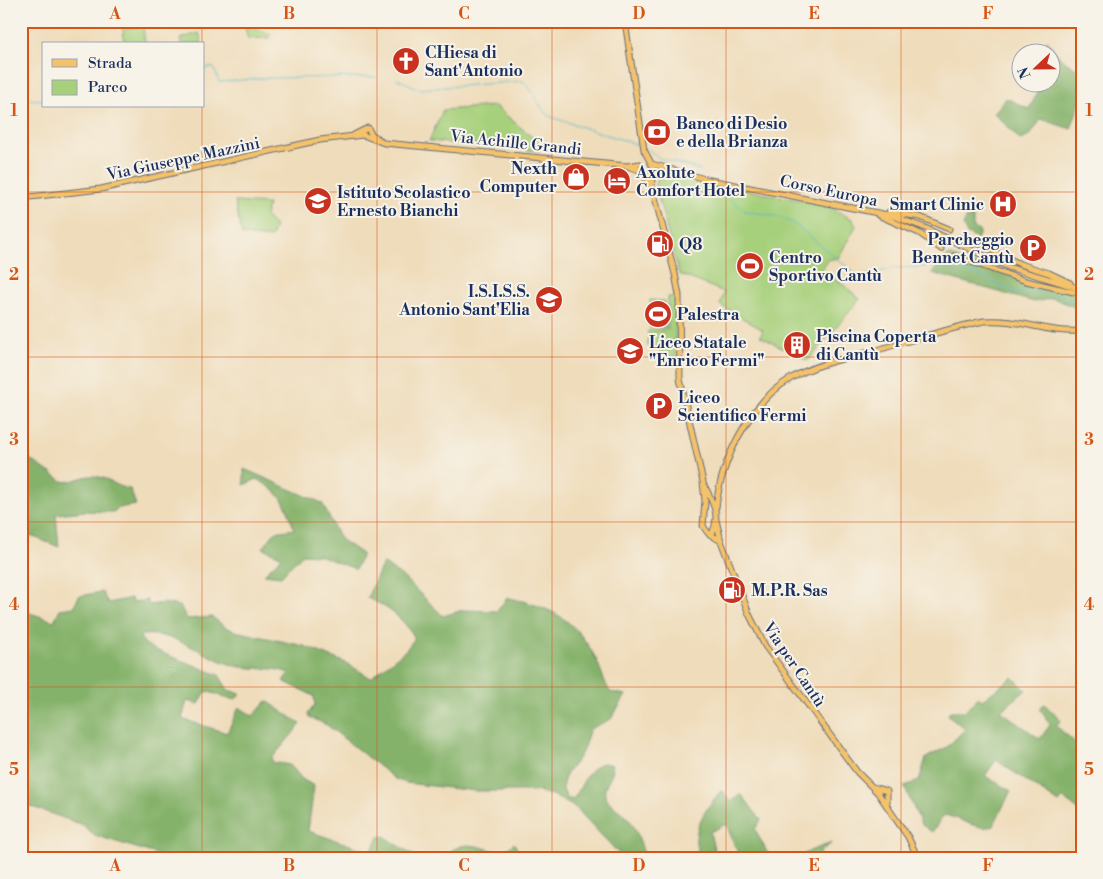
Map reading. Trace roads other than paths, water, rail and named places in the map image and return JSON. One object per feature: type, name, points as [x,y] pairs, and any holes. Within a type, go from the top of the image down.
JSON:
[{"type":"main road","points":[[625,21],[644,150],[641,168],[653,190]]},
{"type":"main road","name":"Via Giuseppe Mazzini","points":[[21,198],[101,189],[306,142],[366,134]]},
{"type":"main road","name":"Via Achille Grandi","points":[[366,134],[377,139],[402,144],[641,168]]},
{"type":"main road","points":[[644,150],[651,162],[653,190],[679,295],[681,390],[703,482],[709,499],[716,507]]},
{"type":"main road","name":"Corso Europa","points":[[641,168],[651,162],[678,173]]},
{"type":"main road","name":"Corso Europa","points":[[641,168],[652,172],[678,173],[893,216],[933,232],[1008,267],[1081,290]]},
{"type":"main road","points":[[896,208],[902,214]]},
{"type":"main road","points":[[864,209],[920,217],[949,229]]},
{"type":"main road","points":[[864,209],[884,220],[920,234],[941,249]]},
{"type":"main road","points":[[965,237],[1020,264],[1049,273],[1081,290]]},
{"type":"main road","points":[[954,256],[1026,281],[1081,290]]},
{"type":"main road","points":[[712,534],[716,520],[718,491],[733,448],[748,422],[767,399],[790,378],[832,363],[984,322],[1002,320],[1067,332],[1082,331]]},
{"type":"main road","points":[[718,491],[709,499],[703,526],[721,541]]},
{"type":"main road","name":"Via per Cantù","points":[[716,520],[721,541],[749,614],[765,646],[817,718],[871,787],[880,791]]},
{"type":"main road","points":[[884,798],[887,791],[880,791],[887,808],[908,837],[918,858]]},
{"type":"waterway","points":[[205,69],[209,67],[214,68],[219,82],[268,78],[376,77]]},
{"type":"waterway","points":[[397,79],[420,89],[523,81],[542,109],[551,117],[639,145]]},
{"type":"waterway","points":[[21,99],[42,100]]},
{"type":"waterway","points":[[648,149],[659,158],[700,170]]},
{"type":"waterway","points":[[713,185],[745,211],[775,216],[793,223],[857,275],[863,276],[895,268],[943,266],[978,275],[1018,293],[1046,291],[1074,300],[1082,305]]},
{"type":"place","name":"CHiesa di Sant'Antonio","points":[[406,61]]},
{"type":"place","name":"Banco di Desio e della Brianza","points":[[657,132]]},
{"type":"place","name":"Nexth Computer","points":[[576,177]]},
{"type":"place","name":"Axolute Comfort Hotel","points":[[617,181]]},
{"type":"place","name":"Istituto Scolastico Ernesto Bianchi","points":[[318,201]]},
{"type":"place","name":"Smart Clinic","points":[[1003,204]]},
{"type":"place","name":"Q8","points":[[660,244]]},
{"type":"place","name":"Parcheggio Bennet Cantù","points":[[1033,248]]},
{"type":"place","name":"Centro Sportivo Cantù","points":[[750,266]]},
{"type":"place","name":"I.S.I.S.S. Antonio Sant'Elia","points":[[549,300]]},
{"type":"place","name":"Palestra","points":[[658,314]]},
{"type":"place","name":"Piscina Coperta di Cantù","points":[[797,345]]},
{"type":"place","name":"Liceo Statale \"Enrico Fermi\"","points":[[630,351]]},
{"type":"place","name":"Liceo Scientifico Fermi","points":[[659,406]]},
{"type":"place","name":"M.P.R. Sas","points":[[732,590]]}]
